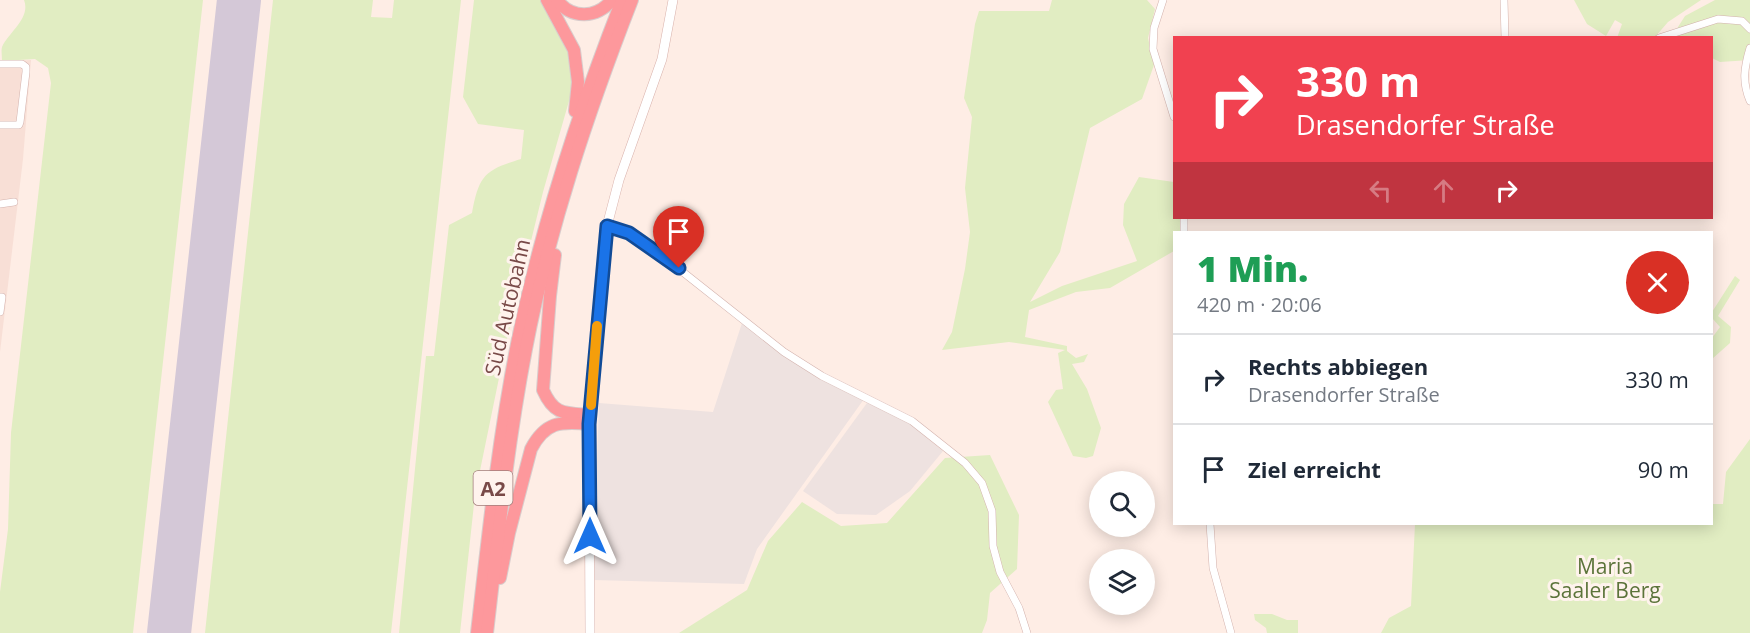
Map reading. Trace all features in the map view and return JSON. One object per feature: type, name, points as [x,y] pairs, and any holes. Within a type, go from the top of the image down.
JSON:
[{"type":"highway","points":[[547,0],[568,36],[578,67],[572,136]]},
{"type":"highway","points":[[557,0],[561,6],[571,12],[591,15],[605,9],[612,0]]},
{"type":"highway","name":"Süd Autobahn","points":[[484,632],[498,453],[517,344],[550,208],[572,136],[622,0]]},
{"type":"highway","name":"Süd Autobahn","points":[[484,632],[516,405],[527,346],[556,224],[598,90],[632,0]]},
{"type":"highway","points":[[556,224],[543,390],[549,404],[559,411],[589,419]]},
{"type":"highway","points":[[484,632],[495,604],[509,533],[531,449],[538,436],[547,427],[589,419]]},
{"type":"main road","points":[[590,633],[589,419],[607,226],[619,180],[662,58],[673,0]]},
{"type":"street","points":[[1162,0],[1154,28],[1153,49],[1173,114]]},
{"type":"street","points":[[1504,0],[1505,36]]},
{"type":"street","points":[[1665,36],[1718,19],[1742,21],[1750,29]]},
{"type":"street","points":[[1750,48],[1744,68],[1744,79],[1750,101]]},
{"type":"street","points":[[0,64],[18,63],[26,67],[22,117],[19,125],[0,125]]},
{"type":"street","points":[[0,204],[14,202]]},
{"type":"street","points":[[607,226],[629,233],[679,268],[784,352],[822,376],[912,421],[965,463],[982,483],[992,511],[993,546],[1000,572],[1019,608],[1027,633]]},
{"type":"street","points":[[0,312],[1,297]]},
{"type":"street","points":[[1210,525],[1213,568],[1231,633]]},
{"type":"shaded area","points":[[31,60],[23,159],[0,352],[0,62]]},
{"type":"shaded area","points":[[742,323],[818,378],[864,399],[757,549],[744,584],[593,580],[599,403],[713,412]]},
{"type":"shaded area","points":[[867,403],[905,420],[943,451],[910,491],[876,515],[837,514],[803,491]]},
{"type":"green space","points":[[24,0],[203,0],[133,633],[0,633],[0,592],[8,529],[11,433],[51,83],[48,68],[35,59],[2,61],[2,47],[25,13]]},
{"type":"green space","points":[[273,0],[373,0],[371,17],[392,18],[394,0],[461,0],[391,633],[205,633]]},
{"type":"green space","points":[[474,0],[542,0],[570,51],[573,87],[543,192],[507,339],[475,495],[460,633],[399,633],[426,356],[434,356],[449,225],[472,213],[481,182],[486,176],[499,167],[521,159],[524,130],[478,124],[463,97]]},
{"type":"green space","points":[[1052,0],[1147,0],[1155,9],[1148,38],[1154,65],[1142,99],[1090,128],[1060,252],[1030,302],[1062,286],[1137,261],[1123,225],[1124,204],[1139,177],[1173,182],[1173,219],[1180,219],[1180,231],[1173,231],[1173,252],[1110,288],[1076,292],[1029,310],[1025,337],[1067,346],[1067,351],[1076,358],[1088,354],[1084,362],[1072,364],[1087,389],[1101,428],[1093,456],[1086,458],[1073,456],[1048,402],[1056,390],[1063,389],[1058,353],[1065,350],[1009,342],[942,350],[952,332],[970,232],[965,188],[972,117],[964,98],[979,11],[1049,11]]},
{"type":"green space","points":[[1574,0],[1701,0],[1668,22],[1656,36],[1618,36],[1622,24],[1615,20],[1606,36],[1587,24]]},
{"type":"green space","points":[[1715,0],[1750,0],[1750,60],[1720,62],[1713,58],[1713,36],[1672,36],[1685,16]]},
{"type":"green space","points":[[1735,276],[1740,280],[1718,316],[1731,327],[1730,343],[1713,358],[1713,337],[1720,327],[1713,319],[1713,310]]},
{"type":"green space","name":"Maria Saaler Berg","points":[[1750,439],[1750,633],[1381,633],[1389,618],[1411,606],[1415,525],[1713,525],[1713,504],[1723,504],[1726,472]]},
{"type":"green space","points":[[990,455],[1019,515],[1017,569],[990,593],[987,620],[982,633],[679,633],[747,590],[768,541],[802,502],[841,526],[887,523],[945,458]]},
{"type":"green space","points":[[1254,614],[1272,614],[1287,620],[1298,620],[1298,633],[1267,633],[1266,628],[1255,620]]},
{"type":"runway","points":[[169,633],[239,0]]},
{"type":"slow traffic","points":[[591,405],[597,326]]},
{"type":"route","points":[[590,536],[589,424],[607,226],[629,233],[679,268]]}]
